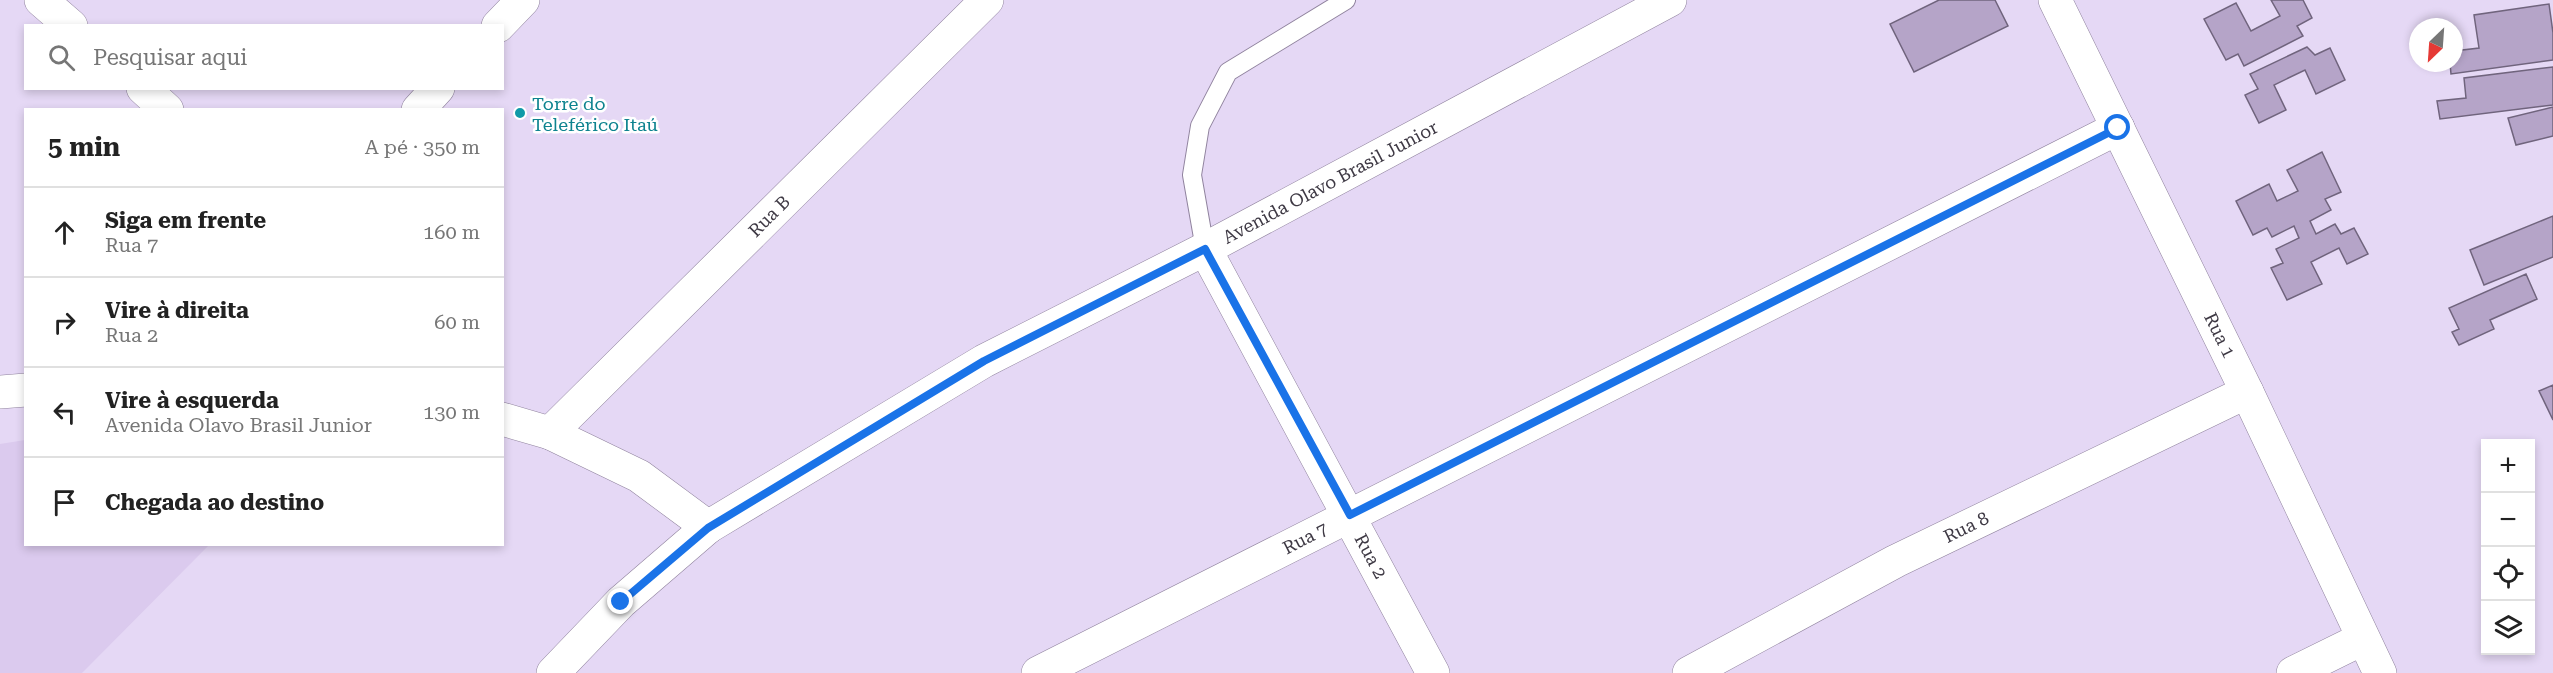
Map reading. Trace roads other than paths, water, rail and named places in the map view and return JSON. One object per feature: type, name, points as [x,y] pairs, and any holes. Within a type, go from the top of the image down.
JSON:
[{"type":"street","points":[[41,0],[69,24]]},
{"type":"street","points":[[500,24],[523,0]]},
{"type":"street","name":"Rua B","points":[[550,433],[987,0]]},
{"type":"street","name":"Avenida Olavo Brasil Junior","points":[[553,673],[621,602],[708,528],[984,361],[1205,249],[1670,0]]},
{"type":"street","name":"Rua 1","points":[[2055,0],[2247,392],[2380,673]]},
{"type":"street","points":[[145,90],[165,108]]},
{"type":"street","points":[[419,108],[436,90]]},
{"type":"street","name":"Rua 7","points":[[1038,673],[2118,128]]},
{"type":"street","name":"Rua 2","points":[[1205,249],[1350,515],[1432,673]]},
{"type":"street","points":[[0,392],[24,390]]},
{"type":"street","name":"Rua 8","points":[[1689,673],[1896,561],[2247,392]]},
{"type":"street","points":[[504,420],[550,433],[639,476],[708,528]]},
{"type":"street","points":[[2293,673],[2362,639]]},
{"type":"lane","points":[[1205,249],[1192,176],[1200,126],[1228,72],[1346,0]]},
{"type":"place","name":"Torre do Teleférico Itaú","points":[[520,113]]}]
